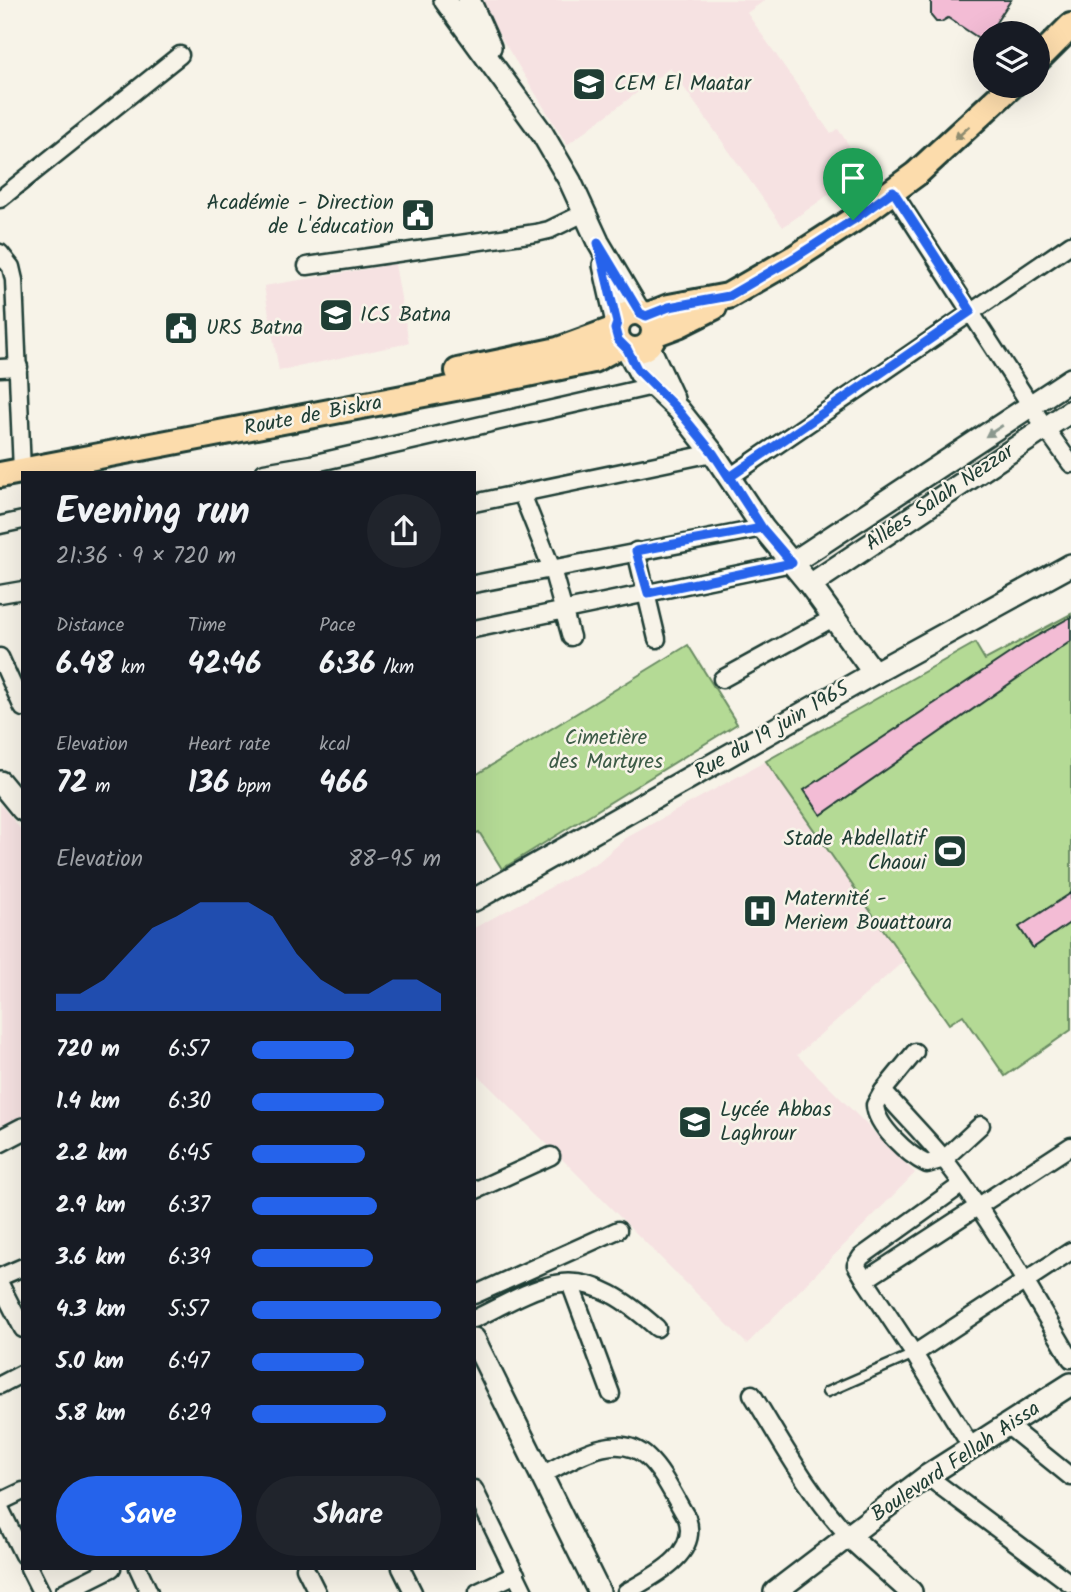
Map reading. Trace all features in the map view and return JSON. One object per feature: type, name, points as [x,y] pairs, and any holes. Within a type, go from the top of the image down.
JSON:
[{"type":"main road","points":[[1050,47],[1071,26]]},
{"type":"main road","name":"Route de Biskra","points":[[11,465],[558,350],[710,310],[794,258],[893,191],[999,98]]},
{"type":"street","points":[[444,0],[542,133],[570,181],[634,332],[678,410]]},
{"type":"street","points":[[469,0],[507,84]]},
{"type":"street","points":[[0,199],[180,55]]},
{"type":"street","points":[[893,191],[1071,464]]},
{"type":"street","points":[[307,267],[537,237],[584,213]]},
{"type":"street","points":[[730,477],[1071,244]]},
{"type":"street","points":[[0,253],[11,267],[14,280],[19,367],[11,465]]},
{"type":"street","points":[[634,332],[637,369],[678,410],[713,453],[762,528],[810,585],[874,673]]},
{"type":"street","points":[[0,368],[19,367]]},
{"type":"street","points":[[476,629],[792,563],[1071,379]]},
{"type":"street","points":[[276,471],[313,468],[653,386]]},
{"type":"street","name":"Allées Salah Nezzar","points":[[810,585],[1071,411]]},
{"type":"street","points":[[476,503],[713,453]]},
{"type":"street","points":[[522,494],[552,569],[571,637]]},
{"type":"street","points":[[0,525],[21,520]]},
{"type":"street","points":[[476,583],[762,528]]},
{"type":"street","points":[[636,551],[657,639]]},
{"type":"street","name":"Rue du 19 juin 1965","points":[[476,899],[874,673],[1071,565]]},
{"type":"street","points":[[0,594],[21,590]]},
{"type":"street","points":[[722,679],[832,618]]},
{"type":"street","points":[[0,657],[21,703]]},
{"type":"street","points":[[0,782],[21,807]]},
{"type":"street","points":[[915,1052],[875,1105],[878,1119],[888,1131],[915,1158],[926,1164],[944,1159],[981,1125]]},
{"type":"street","points":[[883,1091],[944,1159],[1024,1280],[1071,1359]]},
{"type":"street","points":[[0,1141],[21,1130]]},
{"type":"street","points":[[865,1280],[1071,1146]]},
{"type":"street","points":[[476,1190],[551,1156]]},
{"type":"street","points":[[961,1185],[861,1257],[856,1265],[972,1448]]},
{"type":"street","points":[[476,1295],[618,1230]]},
{"type":"street","points":[[914,1354],[1071,1251]]},
{"type":"street","points":[[0,1277],[21,1268]]},
{"type":"street","points":[[570,1283],[611,1394]]},
{"type":"street","points":[[476,1319],[547,1286],[570,1283],[594,1287],[614,1295],[657,1328]]},
{"type":"street","points":[[0,1284],[21,1325]]},
{"type":"street","points":[[476,1343],[599,1592]]},
{"type":"street","points":[[0,1385],[21,1374]]},
{"type":"street","name":"Boulevard Fellah Aissa","points":[[775,1592],[926,1476],[1071,1384]]},
{"type":"street","points":[[752,1394],[827,1513],[911,1592]]},
{"type":"street","points":[[1008,1426],[1071,1477]]},
{"type":"street","points":[[541,1475],[593,1450],[616,1446],[631,1447],[646,1456],[654,1465],[687,1518],[690,1536],[686,1546],[669,1565],[626,1592]]},
{"type":"street","points":[[926,1476],[1071,1584]]},
{"type":"street","points":[[0,1502],[21,1492]]},
{"type":"street","points":[[476,1493],[524,1592]]},
{"type":"street","points":[[0,1508],[21,1551]]},
{"type":"street","points":[[30,1570],[41,1592]]},
{"type":"street","points":[[64,1592],[107,1570]]},
{"type":"street","points":[[139,1570],[149,1592]]},
{"type":"street","points":[[306,1570],[314,1591]]},
{"type":"street","points":[[402,1570],[413,1592]]},
{"type":"street","points":[[478,1592],[516,1574]]},
{"type":"lane","points":[[827,1392],[914,1354]]},
{"type":"shaded area","points":[[478,0],[765,0],[747,13],[831,134],[838,129],[865,169],[783,227],[670,68],[567,145]]},
{"type":"shaded area","name":"ICS Batna","points":[[395,264],[409,343],[279,371],[264,286]]},
{"type":"shaded area","name":"Lycée Abbas Laghrour","points":[[766,761],[905,960],[797,1055],[915,1173],[747,1344],[476,1073],[476,927],[598,862],[626,838]]},
{"type":"shaded area","points":[[0,804],[21,830],[21,1117],[0,1128]]},
{"type":"green space","name":"Stade Abdellatif Chaoui","points":[[1071,614],[1071,1030],[1005,1076],[963,1015],[949,1024],[766,761],[975,643],[985,660]]},
{"type":"green space","name":"Cimetière des Martyres","points":[[688,645],[737,724],[502,869],[479,832],[476,833],[476,775]]},
{"type":"building","points":[[931,0],[1011,0],[997,21],[973,21],[973,34],[948,18],[936,22],[931,16]]},
{"type":"building","points":[[1071,617],[1071,641],[821,815],[804,790],[1028,641]]},
{"type":"building","points":[[1071,893],[1071,922],[1033,948],[1019,927]]},
{"type":"place","name":"CEM El Maatar","points":[[589,84]]},
{"type":"place","name":"Académie - Direction de L'éducation","points":[[418,215]]},
{"type":"place","name":"ICS Batna","points":[[336,315]]},
{"type":"place","name":"URS Batna","points":[[181,328]]},
{"type":"place","name":"Stade Abdellatif Chaoui","points":[[950,851]]},
{"type":"place","name":"Maternité - Meriem Bouattoura","points":[[760,911]]},
{"type":"place","name":"Lycée Abbas Laghrour","points":[[695,1122]]},
{"type":"route","points":[[853,220],[729,296],[669,307],[646,316],[640,313],[598,243],[617,323],[615,329],[618,340],[627,349],[640,373],[678,410],[713,453],[762,528],[636,551],[648,593],[792,563],[762,528],[730,477],[971,311],[893,191],[853,220]]}]
